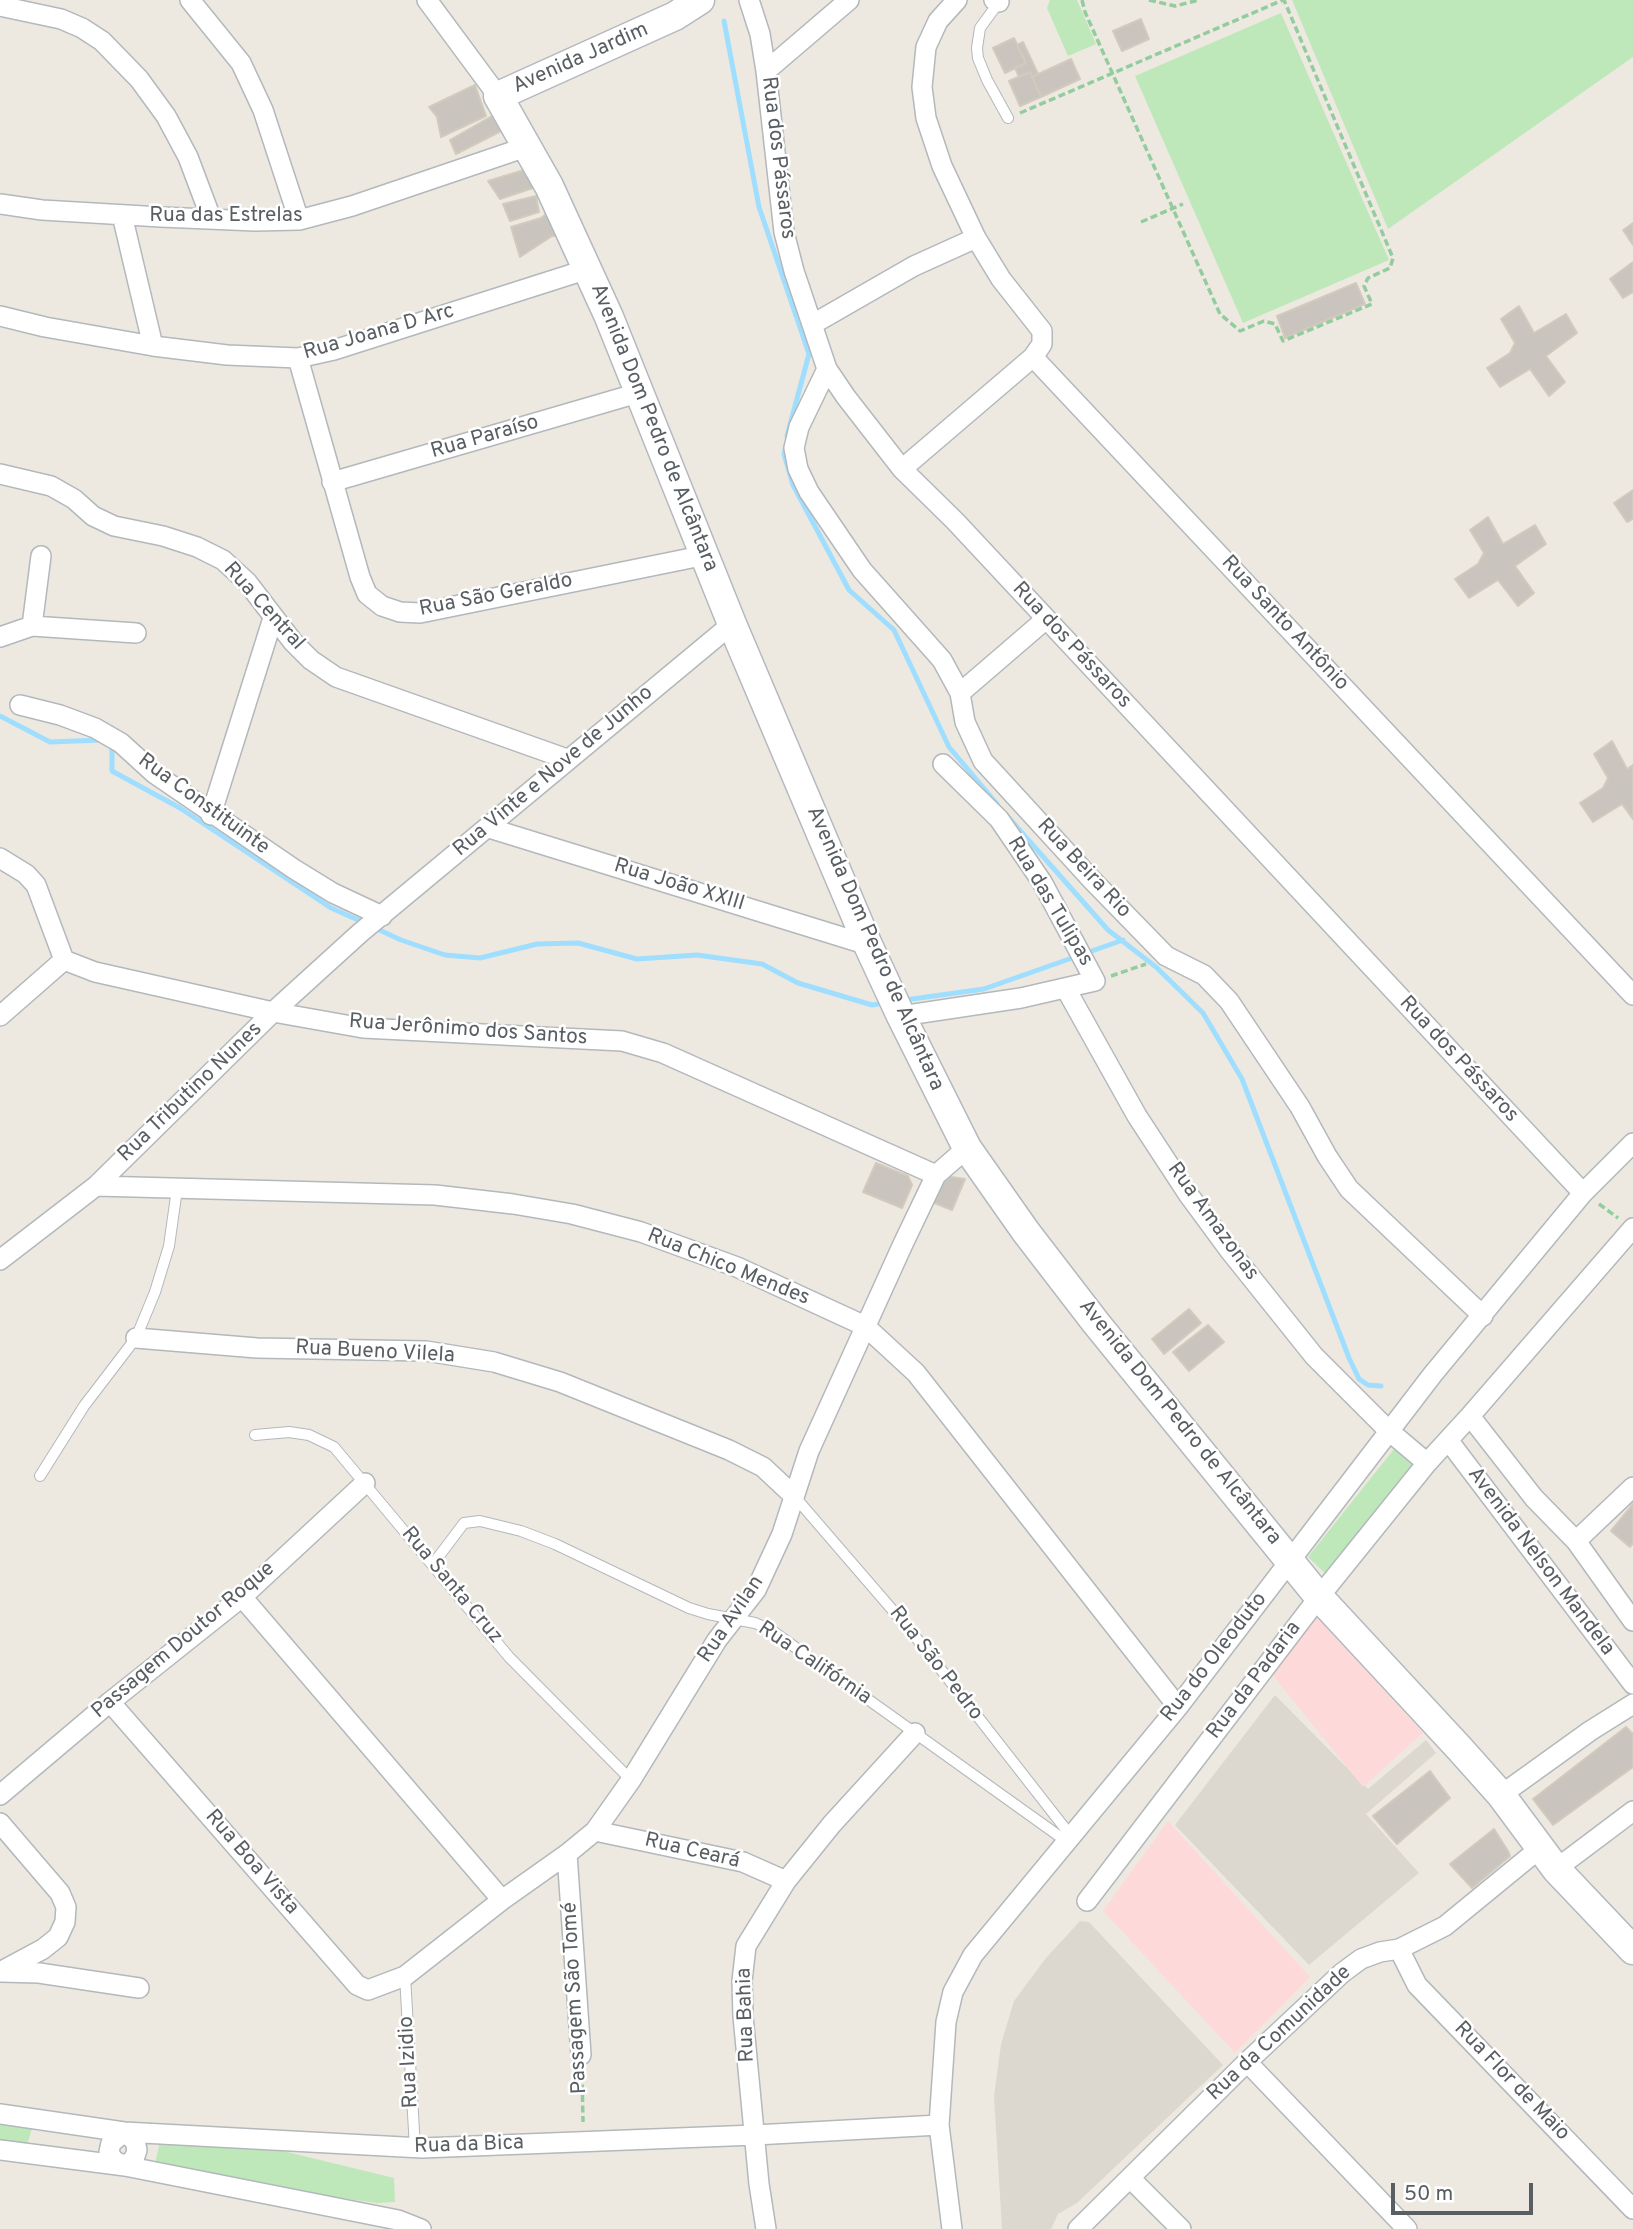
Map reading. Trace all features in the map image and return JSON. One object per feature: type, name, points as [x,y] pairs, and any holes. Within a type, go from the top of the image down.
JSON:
[{"type":"street","points":[[190,0],[241,63],[263,110],[299,220]]},
{"type":"street","name":"Avenida Dom Pedro de Alcântara","points":[[427,0],[498,96],[549,186],[609,317],[732,624],[881,975],[967,1148],[1026,1232],[1096,1323],[1319,1597],[1501,1795],[1547,1859],[1633,1950]]},
{"type":"street","name":"Avenida Jardim","points":[[498,96],[675,16],[700,0]]},
{"type":"street","name":"Rua dos Pássaros","points":[[749,0],[760,34],[766,71],[783,232],[827,369],[869,429],[902,469],[955,521],[1583,1193]]},
{"type":"street","points":[[766,71],[849,0]]},
{"type":"street","points":[[902,469],[1033,357],[1042,344],[1042,331],[1001,279],[976,238],[936,153],[922,96],[922,73],[926,47],[938,21],[957,0]]},
{"type":"street","points":[[0,6],[61,19],[102,41],[139,79],[166,116],[188,157],[211,218]]},
{"type":"street","name":"Rua das Estrelas","points":[[0,204],[42,210],[122,215],[255,221],[299,220],[352,206],[526,147]]},
{"type":"street","points":[[122,215],[153,346]]},
{"type":"street","points":[[813,324],[914,266],[976,238]]},
{"type":"street","name":"Rua Joana D Arc","points":[[0,316],[45,327],[153,346],[227,355],[298,358],[334,350],[588,269]]},
{"type":"street","name":"Rua Santo Antônio","points":[[1033,357],[1633,995]]},
{"type":"street","name":"Rua São Geraldo","points":[[298,358],[332,482],[367,594],[382,606],[400,612],[420,612],[706,555]]},
{"type":"street","name":"Rua Beira Rio","points":[[827,369],[800,427],[794,448],[798,469],[809,492],[862,570],[942,660],[960,692],[965,722],[983,761],[1166,956],[1204,975],[1228,1001],[1300,1107],[1349,1189],[1483,1315]]},
{"type":"street","name":"Rua Paraíso","points":[[332,482],[638,393]]},
{"type":"street","name":"Rua Central","points":[[0,474],[51,486],[74,499],[93,516],[114,526],[163,536],[197,547],[223,560],[247,582],[273,618],[311,660],[336,677],[567,759]]},
{"type":"street","points":[[32,626],[41,556]]},
{"type":"street","points":[[211,815],[273,618]]},
{"type":"street","points":[[960,692],[1046,619]]},
{"type":"street","name":"Rua Vinte e Nove de Junho","points":[[379,918],[732,624]]},
{"type":"street","points":[[0,637],[32,626],[136,633]]},
{"type":"street","name":"Rua Constituinte","points":[[20,705],[42,709],[95,728],[121,743],[155,774],[211,815],[333,893],[379,918]]},
{"type":"street","name":"Rua das Tulipas","points":[[943,764],[999,819],[1042,882],[1069,933],[1097,976]]},
{"type":"street","name":"Rua João XXIII","points":[[489,828],[868,945]]},
{"type":"street","points":[[0,858],[26,874],[36,885],[64,960],[0,1016]]},
{"type":"street","name":"Rua Tributino Nunes","points":[[1,1257],[96,1186],[273,1012],[379,918]]},
{"type":"street","name":"Rua Jerônimo dos Santos","points":[[64,960],[95,972],[121,978],[273,1012],[363,1028],[622,1041],[663,1053],[936,1175]]},
{"type":"street","points":[[898,1011],[1066,989],[1097,976]]},
{"type":"street","name":"Rua Amazonas","points":[[1066,989],[1137,1116],[1188,1194],[1314,1356],[1389,1431],[1427,1463]]},
{"type":"street","name":"Rua do Oleoduto","points":[[952,2229],[939,2124],[946,2022],[953,1992],[973,1955],[1178,1707],[1433,1374],[1583,1193],[1633,1143]]},
{"type":"street","name":"Rua Avilan","points":[[405,1976],[595,1831],[631,1780],[717,1640],[733,1618],[747,1605],[756,1590],[782,1534],[809,1451],[864,1326],[936,1175],[967,1148]]},
{"type":"street","name":"Rua Chico Mendes","points":[[96,1186],[435,1195],[572,1214],[641,1233],[737,1267],[864,1326],[916,1373],[1178,1707]]},
{"type":"street","points":[[1427,1463],[1633,1228]]},
{"type":"street","name":"Rua Bueno Vilela","points":[[136,1338],[257,1348],[426,1351],[494,1362],[560,1382],[729,1450],[763,1467],[794,1496]]},
{"type":"street","name":"Avenida Nelson Mandela","points":[[1470,1416],[1534,1498],[1576,1541],[1633,1621]]},
{"type":"street","name":"Avenida Nelson Mandela","points":[[1448,1440],[1633,1684]]},
{"type":"street","name":"Rua da Padaria","points":[[1087,1901],[1319,1597],[1427,1463]]},
{"type":"street","name":"Passagem Doutor Roque","points":[[0,1795],[110,1702],[242,1597],[365,1483]]},
{"type":"street","points":[[1576,1541],[1633,1487]]},
{"type":"street","points":[[242,1597],[502,1900]]},
{"type":"street","name":"Rua Boa Vista","points":[[110,1702],[357,1985],[368,1990],[405,1976]]},
{"type":"street","points":[[1501,1795],[1590,1731],[1633,1704]]},
{"type":"street","name":"Rua Bahia","points":[[768,2229],[743,2016],[742,1981],[746,1946],[786,1881],[832,1824],[915,1733]]},
{"type":"street","name":"Rua da Comunidade","points":[[1078,2229],[1247,2062],[1342,1973],[1361,1959],[1399,1948],[1445,1926],[1547,1859],[1633,1811]]},
{"type":"street","points":[[0,1823],[61,1894],[66,1907],[65,1922],[58,1937],[43,1950],[0,1972]]},
{"type":"street","name":"Rua Ceará","points":[[595,1831],[743,1862],[786,1881]]},
{"type":"street","name":"Passagem São Tomé","points":[[567,1854],[581,2054]]},
{"type":"street","name":"Rua Flor de Maio","points":[[1399,1948],[1408,1972],[1417,1985],[1633,2209]]},
{"type":"street","points":[[0,1972],[39,1973],[139,1988]]},
{"type":"street","points":[[1247,2062],[1407,2229]]},
{"type":"street","name":"Rua da Bica","points":[[0,2114],[124,2132],[415,2148],[755,2135],[939,2124]]},
{"type":"street","points":[[124,2132],[135,2141],[137,2150],[134,2159],[125,2166]]},
{"type":"street","points":[[0,2150],[125,2166],[398,2220],[421,2229]]},
{"type":"street","points":[[1130,2178],[1181,2229]]},
{"type":"street","points":[[757,2229],[768,2229]]},
{"type":"lane","points":[[996,1],[980,28],[978,58],[1008,118]]},
{"type":"lane","points":[[40,1476],[84,1406],[136,1338],[155,1292],[169,1246],[177,1189]]},
{"type":"lane","name":"Rua Santa Cruz","points":[[255,1435],[289,1432],[323,1439],[334,1447],[509,1657],[631,1780]]},
{"type":"lane","name":"Rua São Pedro","points":[[794,1496],[914,1635],[1069,1839]]},
{"type":"lane","name":"Rua Califórnia","points":[[433,1564],[464,1523],[480,1521],[521,1531],[689,1608],[755,1622],[771,1630],[1069,1839]]},
{"type":"lane","name":"Rua Izidio","points":[[405,1976],[415,2148]]},
{"type":"path","points":[[1008,118],[1113,73],[1283,0],[1393,258],[1390,268],[1368,278],[1364,286],[1371,304],[1283,341],[1275,324],[1265,321],[1240,331],[1220,314],[1113,73],[1085,12],[1082,0]]},
{"type":"path","points":[[1149,0],[1175,6],[1199,0]]},
{"type":"path","points":[[1141,222],[1183,204]]},
{"type":"path","points":[[1097,976],[1154,961]]},
{"type":"path","points":[[1583,1193],[1633,1228]]},
{"type":"path","name":"Passagem São Tomé","points":[[581,2054],[584,2142]]},
{"type":"shaded area","points":[[1315,1615],[1423,1733],[1363,1787],[1270,1672]]},
{"type":"shaded area","points":[[1275,1695],[1368,1789],[1426,1740],[1436,1753],[1366,1814],[1419,1873],[1309,1965],[1175,1825]]},
{"type":"shaded area","points":[[1168,1821],[1310,1977],[1235,2053],[1103,1911]]},
{"type":"shaded area","points":[[1080,1921],[1089,1922],[1223,2065],[1077,2203],[1058,2214],[1051,2229],[1002,2229],[994,2096],[1001,2044],[1014,2001],[1046,1958]]},
{"type":"green space","points":[[1050,0],[1077,0],[1096,44],[1068,56],[1047,8]]},
{"type":"green space","points":[[1292,0],[1633,0],[1633,57],[1388,229]]},
{"type":"green space","points":[[1281,13],[1389,260],[1243,323],[1135,76]]},
{"type":"green space","points":[[1394,1449],[1417,1467],[1329,1577],[1308,1557]]},
{"type":"green space","points":[[0,2120],[33,2125],[27,2145],[0,2143]]},
{"type":"green space","points":[[160,2141],[279,2150],[394,2178],[395,2202],[377,2203],[277,2189],[155,2164]]},
{"type":"building","points":[[1141,19],[1149,39],[1122,51],[1113,31]]},
{"type":"building","points":[[1014,38],[1026,63],[1005,73],[993,48]]},
{"type":"building","points":[[1023,42],[1038,74],[1032,77],[1030,72],[1019,77],[1015,68],[1026,63],[1017,45]]},
{"type":"building","points":[[1071,59],[1080,79],[1041,97],[1032,77]]},
{"type":"building","points":[[1030,72],[1041,97],[1020,106],[1009,81]]},
{"type":"building","points":[[475,85],[486,116],[441,137],[437,117],[429,107]]},
{"type":"building","points":[[492,116],[501,131],[456,154],[450,140]]},
{"type":"building","points":[[524,170],[536,187],[500,199],[488,181]]},
{"type":"building","points":[[536,196],[539,212],[510,221],[503,204]]},
{"type":"building","points":[[550,211],[557,236],[552,236],[520,257],[511,227],[541,218]]},
{"type":"building","points":[[1633,223],[1633,245],[1623,230]]},
{"type":"building","points":[[1633,262],[1633,292],[1623,298],[1610,279]]},
{"type":"building","points":[[1356,283],[1365,304],[1285,338],[1277,316]]},
{"type":"building","points":[[1519,306],[1534,333],[1566,314],[1577,333],[1546,356],[1565,382],[1549,396],[1530,369],[1500,387],[1487,368],[1510,353],[1515,343],[1501,319]]},
{"type":"building","points":[[1633,490],[1633,519],[1627,522],[1614,503]]},
{"type":"building","points":[[1488,517],[1503,544],[1535,525],[1546,544],[1515,566],[1534,593],[1518,606],[1498,580],[1469,598],[1455,579],[1478,564],[1484,553],[1470,530]]},
{"type":"building","points":[[1612,741],[1627,769],[1633,765],[1633,819],[1622,804],[1593,822],[1580,803],[1603,788],[1608,778],[1594,754]]},
{"type":"building","points":[[876,1163],[908,1176],[912,1185],[902,1208],[863,1192]]},
{"type":"building","points":[[951,1177],[965,1179],[952,1210],[932,1202],[940,1184]]},
{"type":"building","points":[[1189,1309],[1201,1323],[1164,1354],[1152,1339]]},
{"type":"building","points":[[1208,1325],[1224,1342],[1189,1371],[1173,1352]]},
{"type":"building","points":[[1633,1504],[1633,1543],[1630,1547],[1611,1531]]},
{"type":"building","points":[[1626,1727],[1633,1734],[1633,1767],[1553,1825],[1533,1799]]},
{"type":"building","points":[[1430,1771],[1450,1798],[1397,1844],[1373,1816]]},
{"type":"building","points":[[1494,1829],[1510,1856],[1472,1888],[1450,1864]]},
{"type":"waterway","points":[[724,21],[759,207],[809,354],[787,436]]},
{"type":"waterway","points":[[786,445],[784,454],[793,485],[849,590],[894,630],[949,747],[997,804]]},
{"type":"waterway","points":[[0,716],[50,742],[102,740]]},
{"type":"waterway","points":[[112,743],[112,771],[180,808],[331,908],[365,923]]},
{"type":"waterway","points":[[1008,817],[1108,930],[1156,967],[1203,1013],[1242,1079],[1359,1379],[1368,1385],[1381,1386]]},
{"type":"waterway","points":[[373,927],[445,955],[480,958],[537,944],[578,943],[637,959],[697,955],[762,964],[798,983],[872,1005],[885,1003]]},
{"type":"waterway","points":[[905,1000],[984,989],[1123,940]]}]
